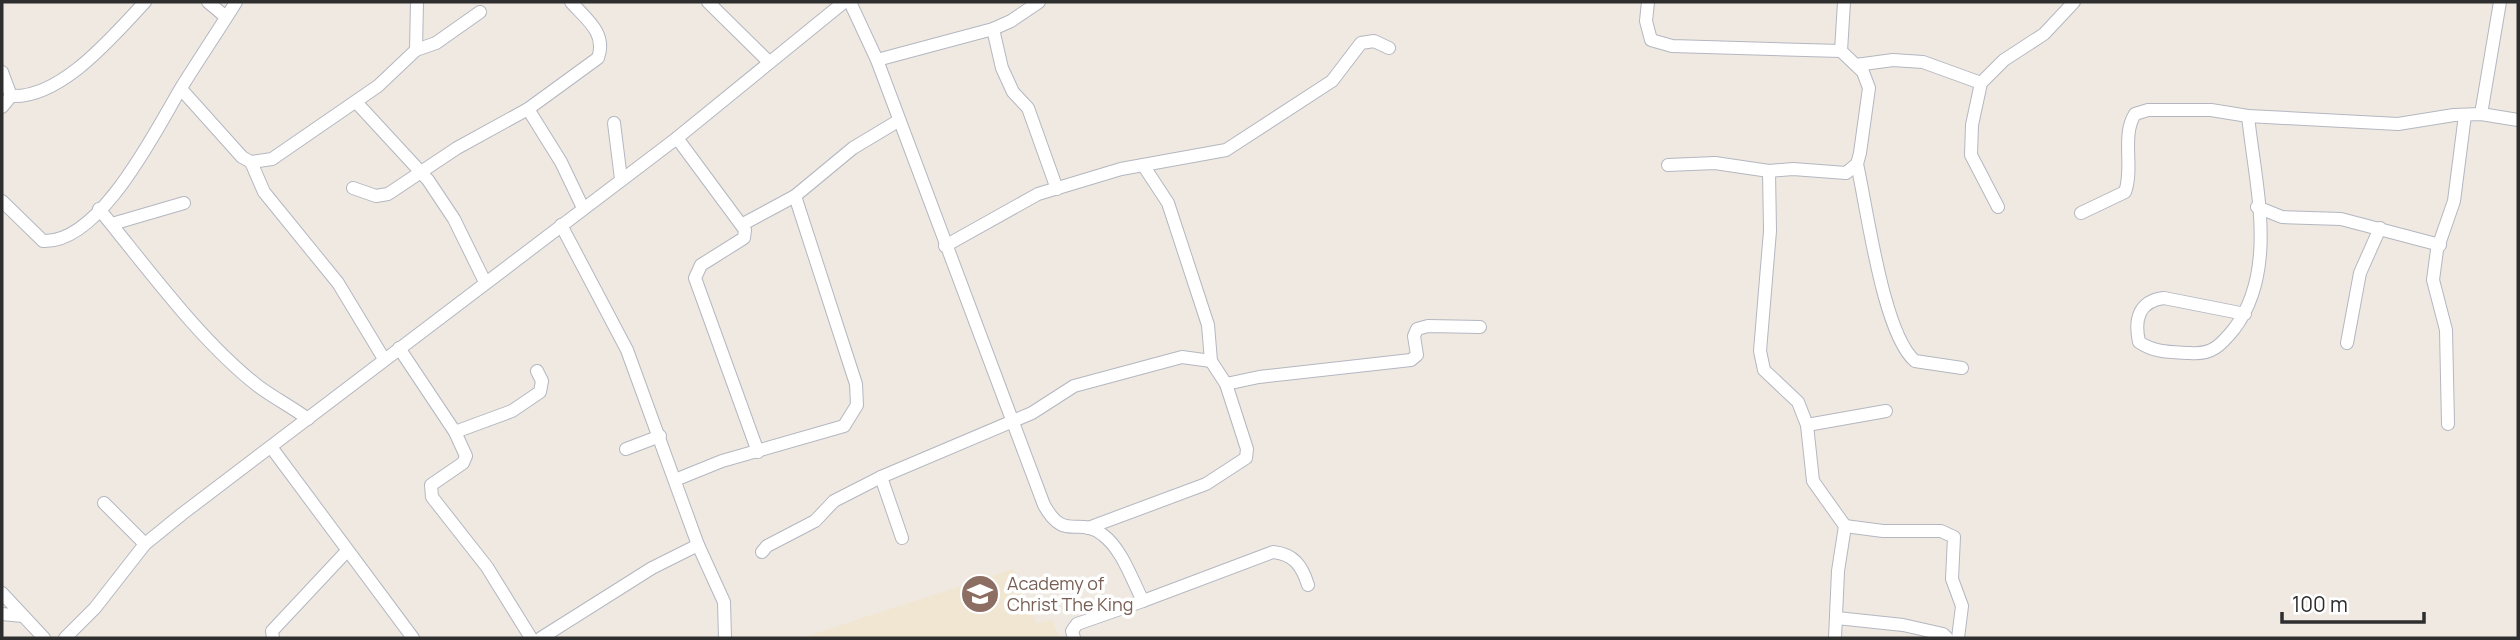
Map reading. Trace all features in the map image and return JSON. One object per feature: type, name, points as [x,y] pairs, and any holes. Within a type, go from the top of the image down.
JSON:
[{"type":"street","points":[[2,107],[11,96],[36,94],[62,79],[84,62],[145,2]]},
{"type":"street","points":[[208,2],[226,18]]},
{"type":"street","points":[[2,201],[43,241],[53,241],[71,233],[99,209],[138,166],[181,89],[236,2]]},
{"type":"street","points":[[416,50],[417,2]]},
{"type":"street","points":[[353,188],[376,196],[388,194],[420,172],[528,109],[598,58],[603,46],[601,37],[571,2]]},
{"type":"street","points":[[708,2],[769,62]]},
{"type":"street","points":[[65,638],[95,608],[145,544],[677,138],[844,2]]},
{"type":"street","points":[[850,2],[877,60],[1009,420],[1053,520],[1060,526],[1088,528],[1102,534],[1114,546],[1143,601]]},
{"type":"street","points":[[877,60],[993,29],[1011,21],[1039,2]]},
{"type":"street","points":[[1648,2],[1646,21],[1651,40],[1672,46],[1841,51],[1856,65],[1867,79],[1869,88],[1866,124],[1857,164],[1891,319],[1902,344],[1915,360],[1962,368]]},
{"type":"street","points":[[1841,51],[1843,2]]},
{"type":"street","points":[[1998,208],[1971,155],[1972,125],[1981,83],[2004,60],[2044,34],[2074,2]]},
{"type":"street","points":[[2482,114],[2500,2]]},
{"type":"street","points":[[181,89],[242,157],[251,162],[272,159],[356,102],[416,50],[436,43],[480,12]]},
{"type":"street","points":[[993,29],[1002,68],[1013,92],[1028,108],[1057,189]]},
{"type":"street","points":[[945,246],[1038,194],[1121,169],[1226,150],[1332,80],[1361,43],[1374,41],[1389,48]]},
{"type":"street","points":[[1856,65],[1893,60],[1923,62],[1981,83]]},
{"type":"street","points":[[2,72],[11,96]]},
{"type":"street","points":[[356,102],[420,172],[454,219],[485,282]]},
{"type":"street","points":[[528,109],[583,208]]},
{"type":"street","points":[[2081,214],[2125,192],[2131,177],[2129,124],[2135,114],[2148,110],[2211,110],[2248,116],[2398,124],[2482,114],[2518,120]]},
{"type":"street","points":[[2448,424],[2446,330],[2433,280],[2440,245],[2454,201],[2465,115]]},
{"type":"street","points":[[2245,314],[2164,298],[2151,299],[2140,308],[2136,329],[2139,342],[2151,350],[2203,354],[2222,344],[2245,314],[2260,258],[2258,206],[2248,116]]},
{"type":"street","points":[[743,224],[796,196],[853,148],[898,121]]},
{"type":"street","points":[[614,123],[621,179]]},
{"type":"street","points":[[677,138],[743,224],[744,238],[701,265],[695,278],[758,452]]},
{"type":"street","points":[[251,162],[264,192],[338,283],[384,359]]},
{"type":"street","points":[[1668,165],[1715,163],[1769,171],[1793,169],[1846,173],[1857,164]]},
{"type":"street","points":[[1088,528],[1206,484],[1246,458],[1247,449],[1226,384],[1211,361],[1208,325],[1168,203],[1143,165]]},
{"type":"street","points":[[1769,171],[1769,243],[1761,361],[1772,379],[1794,396],[1807,425],[1813,481],[1845,526],[1838,571],[1835,638]]},
{"type":"street","points":[[676,480],[722,461],[844,426],[857,405],[856,384],[796,196]]},
{"type":"street","points":[[112,225],[184,203]]},
{"type":"street","points":[[2258,206],[2282,218],[2341,219],[2440,245]]},
{"type":"street","points":[[99,209],[181,308],[232,362],[260,387],[308,419]]},
{"type":"street","points":[[561,225],[627,350],[698,545],[724,602],[724,638]]},
{"type":"street","points":[[2347,344],[2360,273],[2380,228]]},
{"type":"street","points":[[1226,384],[1259,377],[1411,360],[1417,355],[1417,329],[1428,326],[1480,327]]},
{"type":"street","points":[[399,348],[455,432],[466,456],[463,463],[431,485],[432,497],[487,567],[531,638]]},
{"type":"street","points":[[762,552],[767,546],[815,521],[834,501],[1009,420],[1032,413],[1074,386],[1182,356],[1211,361]]},
{"type":"street","points":[[455,432],[512,411],[541,391],[542,381],[537,371]]},
{"type":"street","points":[[1807,425],[1886,411]]},
{"type":"street","points":[[626,449],[660,436]]},
{"type":"street","points":[[271,447],[346,552],[413,638]]},
{"type":"street","points":[[881,477],[902,538]]},
{"type":"street","points":[[104,503],[145,544]]},
{"type":"street","points":[[1845,526],[1883,531],[1941,531],[1954,537],[1951,579],[1962,606],[1958,638]]},
{"type":"street","points":[[541,638],[652,568],[698,545]]},
{"type":"street","points":[[273,638],[272,631],[309,596],[346,552]]},
{"type":"street","points":[[1074,638],[1072,631],[1077,624],[1273,552],[1291,556],[1297,562],[1308,585]]},
{"type":"street","points":[[2,595],[44,638]]},
{"type":"street","points":[[2,614],[23,615]]},
{"type":"street","points":[[1837,618],[1903,625],[1943,634],[1947,638]]},
{"type":"shaded area","name":"Academy of Christ The King","points":[[1013,569],[1036,623],[1052,620],[1060,638],[801,638]]},
{"type":"place","name":"Academy of Christ The King","points":[[980,594]]}]
